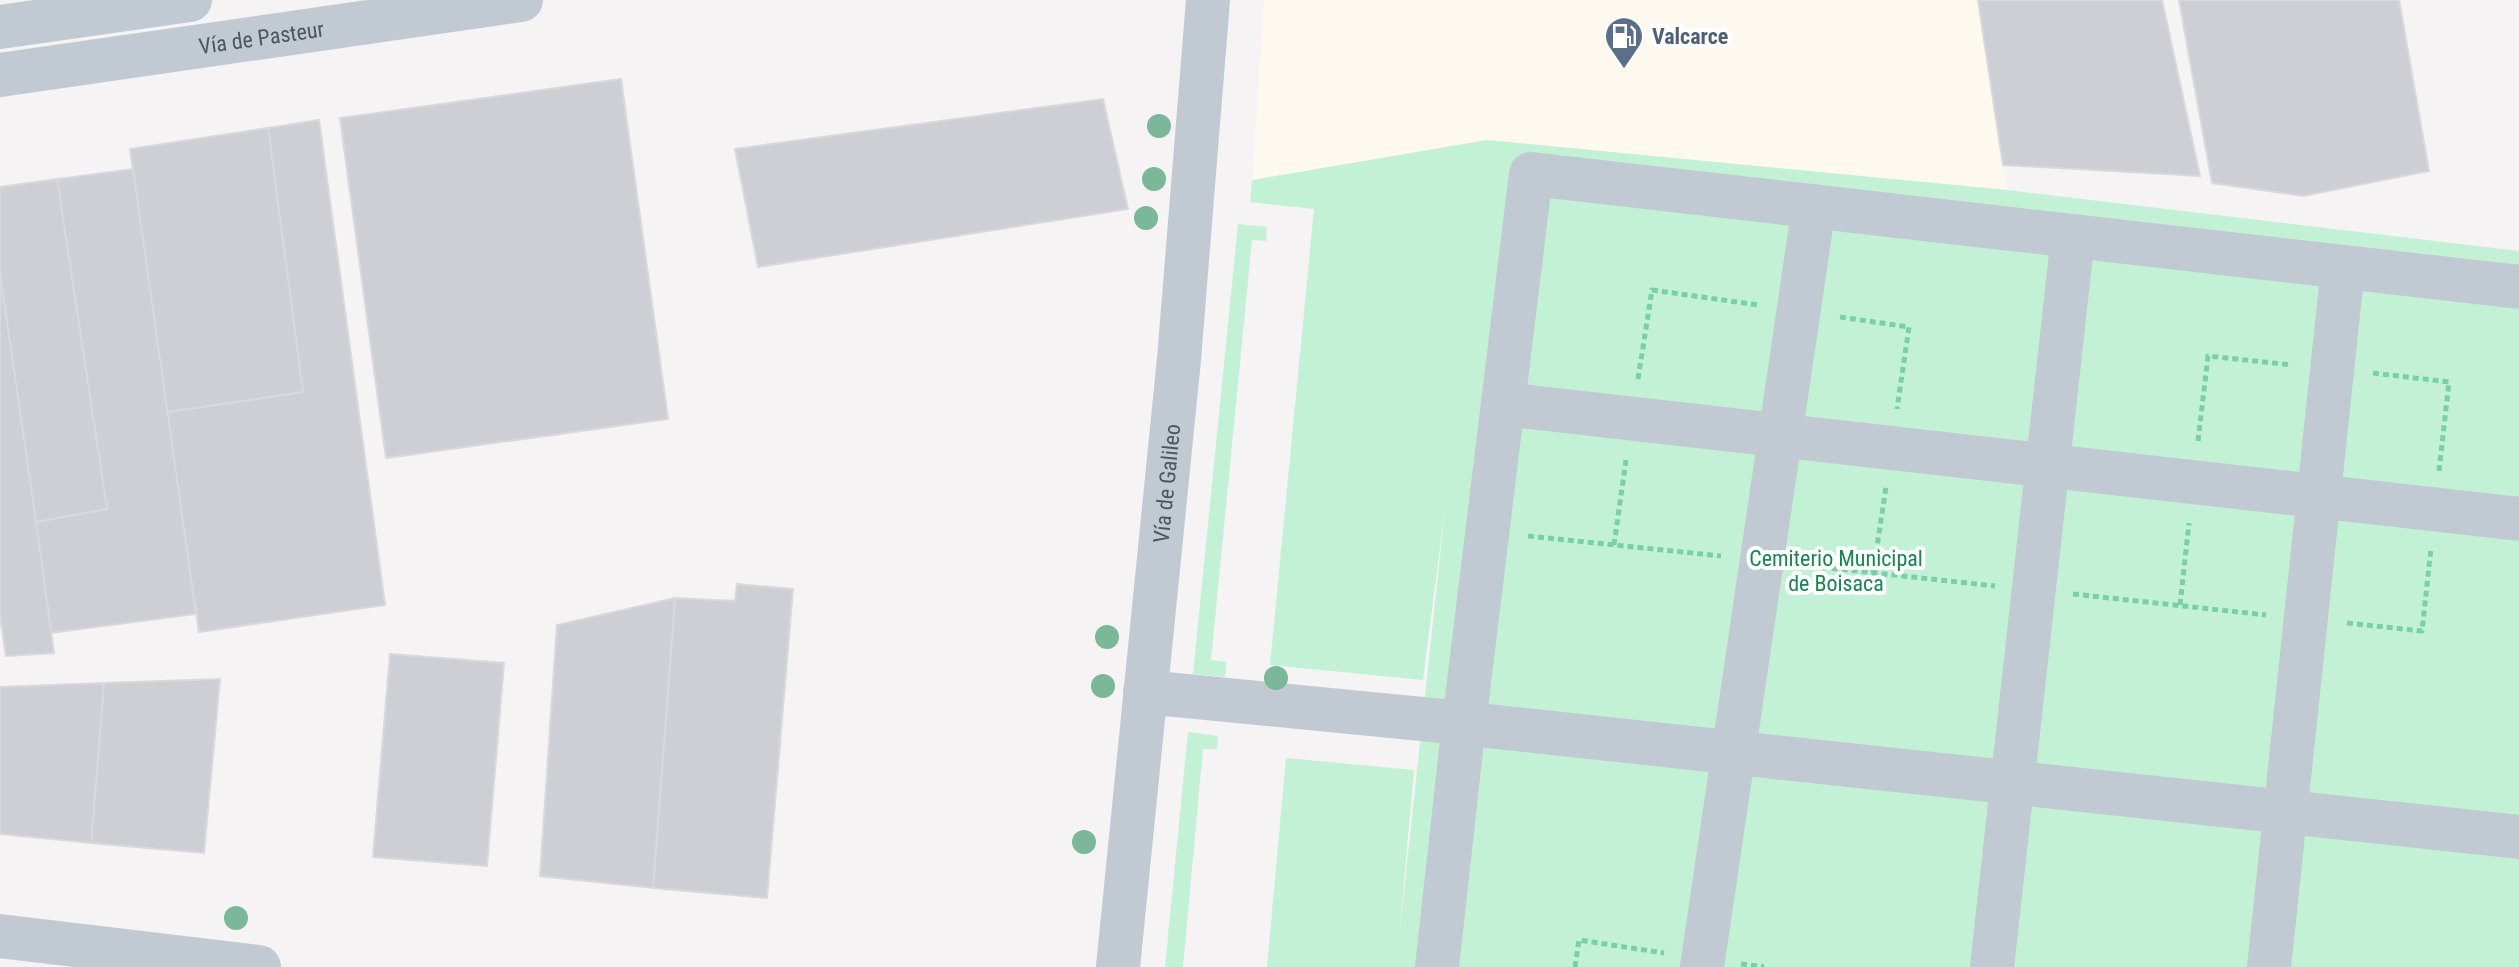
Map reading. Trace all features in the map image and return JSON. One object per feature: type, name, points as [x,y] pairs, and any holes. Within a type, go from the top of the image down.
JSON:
[{"type":"street","points":[[0,27],[190,0]]},
{"type":"street","name":"Vía de Pasteur","points":[[0,75],[521,0]]},
{"type":"street","name":"Vía de Galileo","points":[[1113,957],[1145,692],[1179,359],[1208,0]]},
{"type":"street","points":[[1437,967],[1531,174],[2519,287]]},
{"type":"street","points":[[1702,967],[1814,206]]},
{"type":"street","points":[[1992,967],[2073,236]]},
{"type":"street","points":[[2269,967],[2343,267]]},
{"type":"street","points":[[1503,404],[2519,519]]},
{"type":"street","points":[[1145,692],[1464,723],[2519,837]]},
{"type":"street","points":[[0,936],[259,967]]},
{"type":"path","points":[[1487,532],[2422,631]]},
{"type":"path","points":[[1575,967],[1579,940]]},
{"type":"shaded area","name":"Valcarce","points":[[1264,0],[1978,0],[2007,190],[1487,140],[1252,180]]},
{"type":"green space","name":"Cemiterio Municipal de Boisaca","points":[[1487,140],[2007,190],[2519,251],[2519,967],[1267,967],[1286,758],[1414,770],[1399,939],[1446,500],[1423,680],[1270,665],[1314,209],[1250,202],[1252,180]]},
{"type":"green space","points":[[1238,224],[1267,227],[1266,241],[1252,240],[1211,660],[1226,662],[1225,677],[1193,674]]},
{"type":"green space","points":[[1188,732],[1218,736],[1217,749],[1203,749],[1183,967],[1165,967]]},
{"type":"building","points":[[1978,0],[2162,0],[2200,176],[2003,165]]},
{"type":"building","points":[[2179,0],[2399,0],[2429,171],[2303,196],[2212,183]]},
{"type":"building","points":[[621,79],[668,419],[386,458],[340,118]]},
{"type":"building","points":[[1103,99],[1128,209],[758,267],[735,149]]},
{"type":"building","points":[[319,120],[385,605],[199,632],[167,412],[303,392],[268,128]]},
{"type":"building","points":[[268,128],[303,392],[167,412],[130,149]]},
{"type":"building","points":[[133,169],[196,614],[51,633],[36,522],[107,509],[57,179]]},
{"type":"building","points":[[57,179],[107,509],[36,522],[0,274],[0,187]]},
{"type":"building","points":[[0,274],[54,653],[6,656],[0,617]]},
{"type":"building","points":[[737,584],[793,589],[767,898],[653,888],[675,598],[735,601]]},
{"type":"building","points":[[675,598],[653,888],[540,876],[557,625]]},
{"type":"building","points":[[390,654],[504,663],[487,866],[373,857]]},
{"type":"building","points":[[220,679],[204,853],[91,843],[104,683]]},
{"type":"building","points":[[104,683],[91,843],[0,834],[0,687]]},
{"type":"place","name":"Valcarce","points":[[1624,70]]}]
